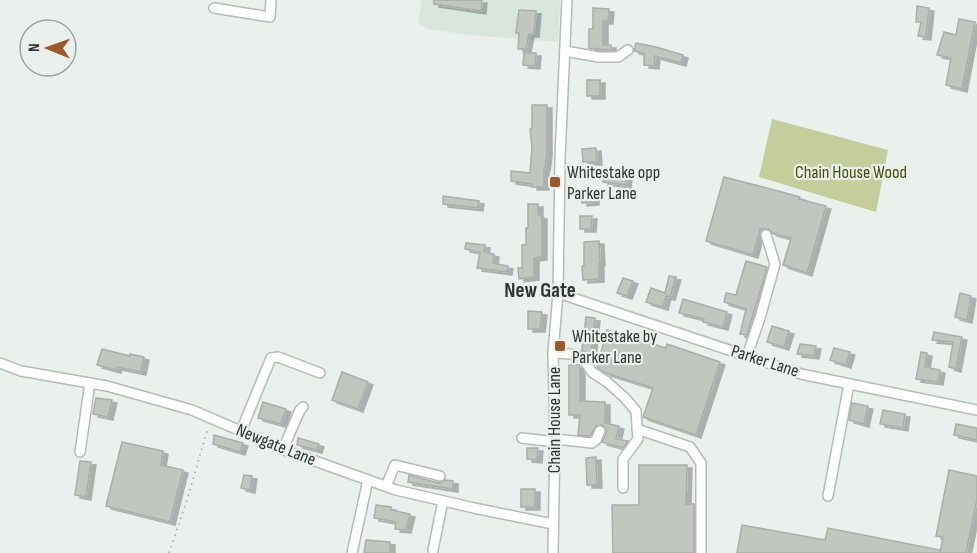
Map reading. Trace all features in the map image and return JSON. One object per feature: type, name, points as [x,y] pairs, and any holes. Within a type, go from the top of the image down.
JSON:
[{"type":"street","points":[[214,8],[270,17],[271,0]]},
{"type":"street","name":"Chain House Lane","points":[[553,553],[554,353],[567,0]]},
{"type":"street","points":[[565,51],[599,57],[618,57],[628,50]]},
{"type":"street","points":[[747,356],[775,264],[766,235]]},
{"type":"street","name":"Parker Lane","points":[[558,293],[801,374],[977,410]]},
{"type":"street","points":[[554,353],[582,357],[592,372],[607,382],[636,411],[638,439],[623,459],[623,488]]},
{"type":"street","points":[[241,431],[271,358],[278,357],[320,373]]},
{"type":"street","name":"Newgate Lane","points":[[0,363],[21,370],[107,386],[192,410],[283,449],[386,486],[442,501],[553,524]]},
{"type":"street","points":[[80,452],[90,383]]},
{"type":"street","points":[[828,496],[849,384]]},
{"type":"street","points":[[283,449],[303,407]]},
{"type":"street","points":[[637,429],[690,447],[701,463],[701,553]]},
{"type":"street","points":[[522,438],[591,443],[596,440],[600,431]]},
{"type":"street","points":[[386,486],[395,465],[440,476]]},
{"type":"street","points":[[352,553],[368,480]]},
{"type":"street","points":[[433,550],[442,501]]},
{"type":"path","points":[[169,553],[211,419]]},
{"type":"shaded area","points":[[422,0],[560,0],[558,42],[428,29],[418,23]]},
{"type":"green space","name":"Chain House Wood","points":[[772,119],[888,150],[876,212],[759,177]]},
{"type":"building","points":[[434,0],[482,0],[481,11],[434,4]]},
{"type":"building","points":[[917,6],[929,8],[926,37],[918,36],[921,22],[916,22]]},
{"type":"building","points":[[593,8],[609,9],[608,21],[603,21],[603,45],[611,45],[611,50],[589,48],[589,29],[593,29]]},
{"type":"building","points":[[519,10],[536,11],[534,34],[529,34],[526,49],[518,49],[519,33],[516,33]]},
{"type":"building","points":[[959,19],[975,22],[962,89],[946,85],[951,58],[937,55],[944,32],[956,35]]},
{"type":"building","points":[[636,43],[683,55],[681,63],[655,56],[654,66],[644,65],[644,53],[634,51]]},
{"type":"building","points":[[524,53],[536,53],[535,66],[523,65]]},
{"type":"building","points":[[587,80],[600,80],[600,96],[587,96]]},
{"type":"building","points":[[532,105],[547,105],[544,187],[532,187],[532,184],[511,181],[511,171],[530,173]]},
{"type":"building","points":[[596,148],[597,162],[583,162],[582,149]]},
{"type":"building","points":[[604,172],[627,175],[626,185],[603,182]]},
{"type":"building","points":[[724,177],[826,206],[807,273],[783,265],[791,238],[772,233],[768,229],[760,229],[753,255],[706,241]]},
{"type":"building","points":[[582,192],[594,192],[594,202],[582,203]]},
{"type":"building","points":[[443,196],[479,201],[478,208],[443,204]]},
{"type":"building","points":[[528,204],[538,204],[538,215],[542,216],[542,257],[534,258],[534,277],[519,279],[518,268],[522,268],[522,245],[526,245]]},
{"type":"building","points":[[580,216],[592,216],[591,229],[580,229]]},
{"type":"building","points":[[599,241],[599,279],[583,280],[584,242]]},
{"type":"building","points":[[466,243],[485,245],[484,252],[494,254],[493,263],[508,266],[507,272],[477,268],[480,252],[465,249]]},
{"type":"building","points":[[746,261],[767,267],[747,335],[740,334],[746,309],[724,302],[726,293],[736,295]]},
{"type":"building","points":[[669,276],[676,277],[670,297],[666,296],[663,307],[646,302],[651,288],[665,293]]},
{"type":"building","points":[[623,278],[633,281],[627,296],[617,293]]},
{"type":"building","points":[[960,293],[971,296],[967,320],[955,317]]},
{"type":"building","points":[[683,299],[727,312],[723,327],[703,322],[704,319],[679,313]]},
{"type":"building","points":[[528,311],[542,312],[540,329],[528,329]]},
{"type":"building","points":[[586,317],[595,318],[591,356],[582,350]]},
{"type":"building","points":[[772,326],[789,331],[784,347],[767,342]]},
{"type":"building","points":[[607,330],[666,348],[667,344],[720,362],[696,435],[643,417],[653,388],[606,373],[597,367]]},
{"type":"building","points":[[934,332],[962,337],[956,369],[949,367],[953,342],[932,340]]},
{"type":"building","points":[[800,344],[816,346],[814,356],[797,354]]},
{"type":"building","points":[[834,348],[850,352],[846,365],[830,360]]},
{"type":"building","points":[[102,349],[144,357],[141,372],[117,367],[116,370],[97,365]]},
{"type":"building","points":[[921,352],[927,353],[925,367],[940,370],[938,382],[916,379]]},
{"type":"building","points":[[569,365],[580,367],[580,401],[605,402],[605,423],[619,426],[616,439],[628,441],[623,448],[602,442],[607,431],[602,425],[596,426],[590,436],[578,435],[580,415],[569,415]]},
{"type":"building","points":[[342,372],[368,382],[358,409],[332,400]]},
{"type":"building","points":[[96,398],[112,400],[108,417],[93,414]]},
{"type":"building","points":[[263,402],[286,409],[281,424],[258,418]]},
{"type":"building","points":[[852,403],[868,406],[864,424],[849,420]]},
{"type":"building","points":[[883,410],[905,414],[903,428],[880,424]]},
{"type":"building","points":[[956,424],[977,428],[977,440],[954,435]]},
{"type":"building","points":[[214,435],[243,443],[240,452],[213,444]]},
{"type":"building","points":[[298,438],[319,444],[317,450],[297,445]]},
{"type":"building","points":[[122,442],[163,451],[161,465],[183,470],[170,522],[106,506]]},
{"type":"building","points":[[527,448],[538,448],[537,460],[527,459]]},
{"type":"building","points":[[596,457],[597,485],[587,485],[586,458]]},
{"type":"building","points":[[80,461],[91,462],[86,497],[75,495]]},
{"type":"building","points":[[639,465],[687,465],[686,504],[694,504],[694,553],[613,553],[612,505],[639,505]]},
{"type":"building","points":[[949,470],[977,476],[977,499],[966,553],[940,553],[943,537],[936,536]]},
{"type":"building","points":[[244,475],[252,476],[250,490],[241,488]]},
{"type":"building","points":[[409,475],[438,483],[445,480],[453,481],[453,489],[408,482]]},
{"type":"building","points":[[521,489],[535,489],[535,507],[521,507]]},
{"type":"building","points":[[376,505],[391,507],[391,510],[410,514],[406,530],[395,529],[396,522],[374,518]]},
{"type":"building","points":[[742,525],[825,540],[828,528],[940,550],[940,553],[737,553]]},
{"type":"building","points":[[366,540],[390,542],[390,553],[364,553]]},
{"type":"place","name":"Whitestake opp Parker Lane","points":[[555,182]]},
{"type":"place","name":"Whitestake by Parker Lane","points":[[560,346]]},
{"type":"district","name":"New Gate","points":[[540,290]]}]
